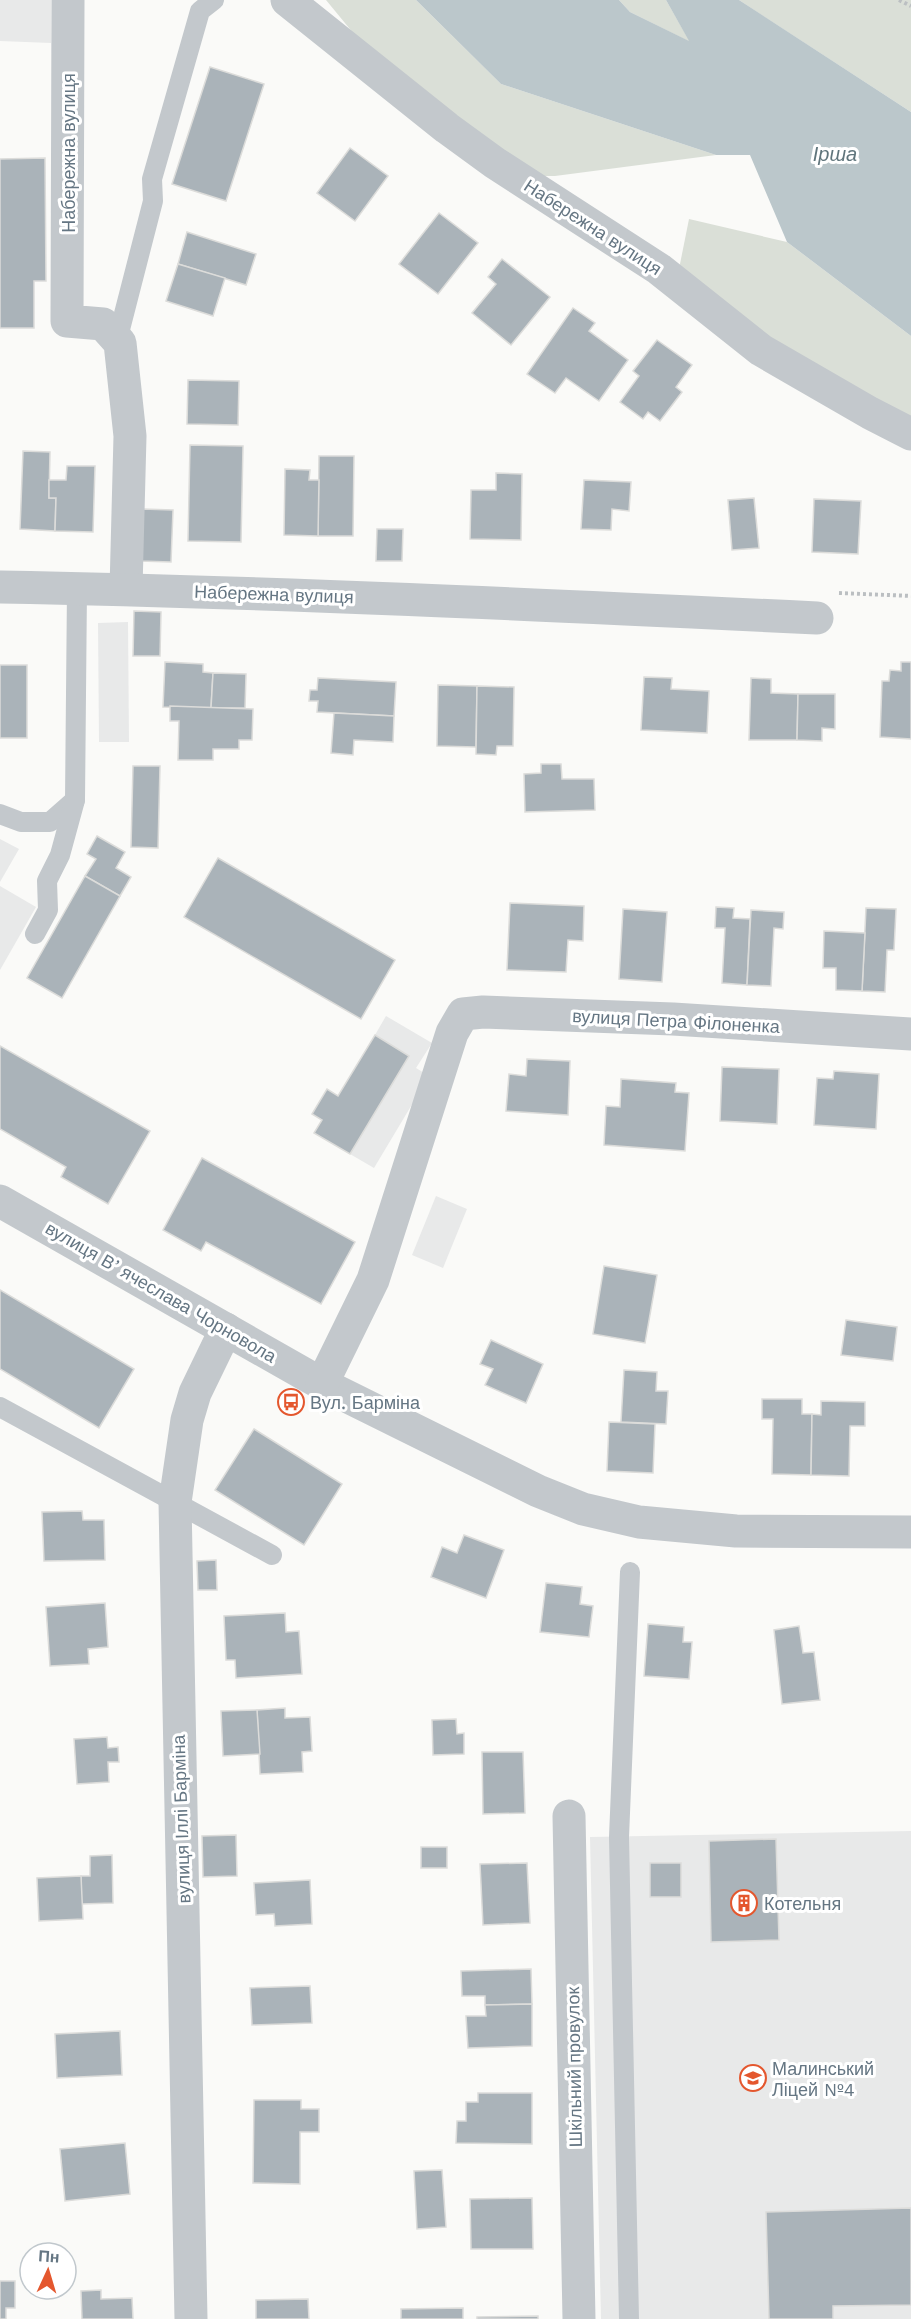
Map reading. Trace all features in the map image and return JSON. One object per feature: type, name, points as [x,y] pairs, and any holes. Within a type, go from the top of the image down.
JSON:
[{"type":"street","name":"Набережна вулиця","points":[[68,0],[67,321],[103,324],[117,341]]},
{"type":"street","name":"Набережна вулиця","points":[[287,0],[447,128],[495,163],[659,269],[761,350],[911,434]]},
{"type":"street","points":[[117,341],[120,343],[130,436],[126,589]]},
{"type":"street","name":"Набережна вулиця","points":[[0,587],[424,599],[817,618]]},
{"type":"street","name":"вулиця Петра Філоненка","points":[[322,1384],[373,1280],[452,1033],[464,1014],[483,1012],[673,1019],[911,1034]]},
{"type":"street","name":"вулиця Вʼячеслава Чорновола","points":[[0,1201],[322,1384],[538,1491],[583,1509],[608,1516],[669,1526],[736,1531],[911,1532]]},
{"type":"street","name":"вулиця Іллі Барміна","points":[[191,2319],[176,1502],[182,1446],[189,1411],[195,1393],[226,1329]]},
{"type":"street","name":"Шкільний провулок","points":[[569,1816],[579,2319]]},
{"type":"lane","points":[[117,341],[153,201],[152,179],[200,10],[214,0]]},
{"type":"lane","points":[[35,934],[48,910],[47,881],[60,855],[75,800],[77,588]]},
{"type":"lane","points":[[0,814],[21,822],[50,822],[75,800]]},
{"type":"lane","points":[[0,1407],[272,1555]]},
{"type":"lane","points":[[629,2319],[619,1837],[630,1572]]},
{"type":"path","points":[[899,0],[911,6]]},
{"type":"path","points":[[817,618],[840,592],[911,596]]},
{"type":"shaded area","points":[[0,0],[51,0],[51,43],[0,41]]},
{"type":"shaded area","points":[[326,0],[416,0],[501,84],[716,155],[555,176],[536,176],[368,51]]},
{"type":"shaded area","points":[[619,0],[666,0],[690,42],[630,12]]},
{"type":"shaded area","points":[[739,0],[911,0],[911,112],[757,12]]},
{"type":"shaded area","points":[[689,219],[787,242],[911,336],[911,438],[677,279]]},
{"type":"shaded area","points":[[128,622],[129,742],[99,742],[98,623]]},
{"type":"shaded area","points":[[0,839],[19,849],[0,882]]},
{"type":"shaded area","points":[[0,886],[36,907],[0,970]]},
{"type":"shaded area","points":[[386,1016],[432,1043],[416,1068],[429,1076],[374,1168],[350,1154],[409,1056],[375,1035]]},
{"type":"shaded area","points":[[436,1196],[467,1209],[443,1268],[412,1255]]},
{"type":"shaded area","name":"Малинський Ліцей №4","points":[[911,1831],[911,2319],[601,2319],[590,1837]]},
{"type":"water","name":"Ірша","points":[[416,0],[619,0],[630,12],[689,41],[666,0],[739,0],[911,112],[911,336],[787,242],[750,155],[716,155],[501,84]]},
{"type":"building","points":[[210,67],[264,84],[226,201],[172,184]]},
{"type":"building","points":[[350,148],[388,176],[355,221],[317,193]]},
{"type":"building","points":[[45,158],[46,281],[34,281],[34,328],[0,328],[0,159]]},
{"type":"building","points":[[439,213],[478,243],[438,294],[399,264]]},
{"type":"building","points":[[187,232],[256,254],[246,285],[178,264]]},
{"type":"building","points":[[502,259],[550,297],[511,345],[472,313],[496,284],[488,277]]},
{"type":"building","points":[[178,264],[225,278],[213,316],[166,301]]},
{"type":"building","points":[[573,308],[595,323],[589,331],[628,360],[599,401],[566,378],[555,393],[527,374]]},
{"type":"building","points":[[657,340],[692,365],[676,387],[682,392],[660,421],[648,412],[643,419],[620,402],[639,376],[633,371]]},
{"type":"building","points":[[188,380],[239,381],[238,425],[187,424]]},
{"type":"building","points":[[190,445],[243,446],[241,542],[188,541]]},
{"type":"building","points":[[23,451],[50,452],[49,498],[56,498],[55,531],[20,529]]},
{"type":"building","points":[[319,456],[354,456],[353,536],[318,536]]},
{"type":"building","points":[[67,466],[95,466],[93,532],[55,531],[56,498],[49,498],[49,480],[66,480]]},
{"type":"building","points":[[285,469],[310,470],[309,480],[319,480],[318,536],[284,535]]},
{"type":"building","points":[[496,473],[522,474],[521,540],[470,539],[471,490],[496,490]]},
{"type":"building","points":[[584,480],[631,482],[629,511],[612,509],[611,530],[581,529]]},
{"type":"building","points":[[754,498],[759,548],[732,550],[728,500]]},
{"type":"building","points":[[814,499],[861,501],[858,554],[812,552]]},
{"type":"building","points":[[142,509],[173,510],[171,562],[140,561]]},
{"type":"building","points":[[377,529],[403,529],[402,561],[376,561]]},
{"type":"building","points":[[134,611],[161,612],[160,656],[133,656]]},
{"type":"building","points":[[165,662],[203,664],[203,672],[213,673],[211,708],[163,707]]},
{"type":"building","points":[[901,662],[911,662],[911,739],[880,737],[882,681],[889,681],[890,670],[901,671]]},
{"type":"building","points":[[0,665],[27,665],[27,738],[0,738]]},
{"type":"building","points":[[213,673],[246,674],[245,708],[211,708]]},
{"type":"building","points":[[644,677],[672,678],[671,689],[709,691],[707,733],[641,730]]},
{"type":"building","points":[[318,678],[396,682],[394,716],[317,712],[318,701],[309,701],[310,690],[317,690]]},
{"type":"building","points":[[751,678],[771,679],[771,693],[798,694],[797,740],[749,740]]},
{"type":"building","points":[[438,685],[477,686],[476,747],[437,746]]},
{"type":"building","points":[[477,686],[514,687],[513,746],[497,746],[496,755],[476,754]]},
{"type":"building","points":[[798,694],[835,694],[835,729],[822,728],[822,741],[797,740]]},
{"type":"building","points":[[170,706],[253,709],[252,740],[239,740],[239,749],[213,749],[213,760],[178,760],[179,721],[170,721]]},
{"type":"building","points":[[334,713],[394,716],[393,742],[354,740],[353,755],[331,753]]},
{"type":"building","points":[[541,764],[561,764],[562,779],[594,779],[595,810],[525,812],[524,774],[541,773]]},
{"type":"building","points":[[133,766],[160,766],[158,848],[131,847]]},
{"type":"building","points":[[97,836],[125,852],[116,868],[131,877],[120,896],[85,876],[96,859],[87,854]]},
{"type":"building","points":[[218,858],[395,960],[361,1019],[184,917]]},
{"type":"building","points":[[85,876],[120,896],[62,998],[27,978]]},
{"type":"building","points":[[510,903],[584,906],[583,941],[568,940],[566,972],[507,970]]},
{"type":"building","points":[[716,907],[734,908],[733,918],[750,919],[747,985],[722,983],[725,928],[715,928]]},
{"type":"building","points":[[866,908],[896,909],[894,950],[887,950],[885,992],[862,991]]},
{"type":"building","points":[[623,909],[667,912],[662,982],[619,979]]},
{"type":"building","points":[[751,910],[784,912],[783,929],[774,928],[771,986],[747,985]]},
{"type":"building","points":[[824,931],[865,933],[862,991],[836,990],[836,968],[823,968]]},
{"type":"building","points":[[375,1035],[409,1056],[350,1154],[314,1133],[322,1120],[312,1114],[327,1089],[338,1096]]},
{"type":"building","points":[[0,1046],[150,1131],[108,1204],[61,1177],[66,1167],[0,1129]]},
{"type":"building","points":[[527,1059],[570,1061],[568,1115],[506,1111],[509,1074],[526,1076]]},
{"type":"building","points":[[722,1067],[779,1069],[777,1124],[720,1121]]},
{"type":"building","points":[[834,1071],[879,1074],[876,1129],[814,1125],[817,1078],[833,1079]]},
{"type":"building","points":[[621,1079],[676,1083],[675,1092],[689,1093],[685,1151],[604,1145],[606,1106],[620,1107]]},
{"type":"building","points":[[202,1158],[355,1242],[321,1304],[206,1242],[201,1251],[163,1230]]},
{"type":"building","points":[[604,1266],[657,1275],[645,1343],[593,1334]]},
{"type":"building","points":[[0,1290],[134,1369],[99,1428],[0,1369]]},
{"type":"building","points":[[846,1320],[897,1327],[893,1361],[841,1355]]},
{"type":"building","points":[[491,1340],[543,1364],[526,1403],[485,1385],[493,1369],[480,1364]]},
{"type":"building","points":[[624,1370],[657,1372],[656,1391],[668,1391],[666,1424],[621,1422]]},
{"type":"building","points":[[762,1399],[802,1399],[802,1414],[812,1414],[811,1475],[772,1474],[773,1419],[762,1419]]},
{"type":"building","points":[[821,1401],[865,1402],[865,1426],[850,1426],[849,1476],[811,1475],[812,1414],[821,1415]]},
{"type":"building","points":[[609,1422],[655,1424],[653,1473],[607,1471]]},
{"type":"building","points":[[254,1429],[342,1484],[304,1545],[215,1490]]},
{"type":"building","points":[[82,1511],[83,1520],[104,1520],[105,1560],[44,1561],[42,1512]]},
{"type":"building","points":[[464,1535],[504,1550],[486,1598],[431,1577],[442,1547],[457,1553]]},
{"type":"building","points":[[216,1560],[217,1590],[198,1590],[197,1561]]},
{"type":"building","points":[[546,1583],[582,1587],[580,1604],[593,1606],[589,1637],[540,1632]]},
{"type":"building","points":[[105,1603],[108,1647],[88,1649],[89,1664],[50,1666],[46,1607]]},
{"type":"building","points":[[285,1613],[286,1632],[299,1631],[302,1674],[236,1678],[235,1660],[226,1660],[224,1616]]},
{"type":"building","points":[[648,1624],[684,1627],[683,1642],[692,1642],[689,1679],[644,1676]]},
{"type":"building","points":[[799,1626],[803,1653],[814,1652],[820,1700],[782,1704],[774,1630]]},
{"type":"building","points":[[285,1708],[285,1718],[310,1717],[312,1751],[302,1752],[303,1772],[260,1774],[257,1710]]},
{"type":"building","points":[[257,1710],[260,1754],[223,1756],[221,1711]]},
{"type":"building","points":[[456,1719],[457,1734],[464,1733],[464,1754],[433,1755],[432,1720]]},
{"type":"building","points":[[107,1737],[108,1748],[118,1747],[119,1762],[108,1762],[109,1782],[77,1784],[74,1739]]},
{"type":"building","points":[[482,1752],[523,1752],[525,1813],[483,1814]]},
{"type":"building","points":[[236,1835],[237,1876],[203,1877],[202,1836]]},
{"type":"building","name":"Котельня","points":[[776,1839],[779,1940],[711,1942],[709,1841]]},
{"type":"building","points":[[421,1847],[447,1847],[447,1868],[421,1868]]},
{"type":"building","points":[[112,1855],[113,1903],[81,1904],[81,1876],[90,1876],[90,1856]]},
{"type":"building","points":[[527,1863],[530,1923],[483,1925],[480,1864]]},
{"type":"building","points":[[650,1863],[681,1863],[681,1897],[650,1897]]},
{"type":"building","points":[[81,1876],[83,1919],[39,1921],[37,1878]]},
{"type":"building","points":[[310,1880],[312,1924],[275,1926],[274,1914],[256,1915],[254,1883]]},
{"type":"building","points":[[531,1969],[532,2004],[485,2005],[485,1996],[462,1996],[461,1971]]},
{"type":"building","points":[[310,1986],[312,2023],[252,2025],[250,1988]]},
{"type":"building","points":[[532,2004],[532,2046],[468,2048],[466,2016],[486,2016],[485,2005]]},
{"type":"building","points":[[120,2031],[122,2075],[57,2078],[55,2034]]},
{"type":"building","points":[[478,2093],[532,2093],[532,2144],[456,2143],[457,2121],[466,2121],[466,2102],[478,2102]]},
{"type":"building","points":[[254,2100],[301,2100],[301,2109],[319,2109],[319,2132],[300,2132],[300,2184],[253,2183]]},
{"type":"building","points":[[125,2143],[130,2194],[65,2201],[60,2149]]},
{"type":"building","points":[[442,2170],[446,2227],[417,2229],[414,2171]]},
{"type":"building","points":[[532,2198],[533,2249],[471,2249],[470,2199]]},
{"type":"building","points":[[911,2208],[911,2305],[833,2306],[833,2319],[769,2319],[766,2212]]},
{"type":"building","points":[[0,2281],[15,2281],[15,2308],[6,2308],[6,2319],[0,2319]]},
{"type":"building","points":[[101,2290],[101,2299],[132,2298],[133,2319],[82,2319],[81,2291]]},
{"type":"building","points":[[308,2299],[309,2319],[256,2319],[256,2300]]},
{"type":"building","points":[[463,2308],[463,2319],[401,2319],[401,2309]]},
{"type":"building","points":[[538,2316],[538,2319],[477,2319],[477,2317]]},
{"type":"place","name":"Вул. Барміна","points":[[291,1402]]},
{"type":"place","name":"Котельня","points":[[744,1903]]},
{"type":"place","name":"Малинський Ліцей №4","points":[[753,2078]]}]
